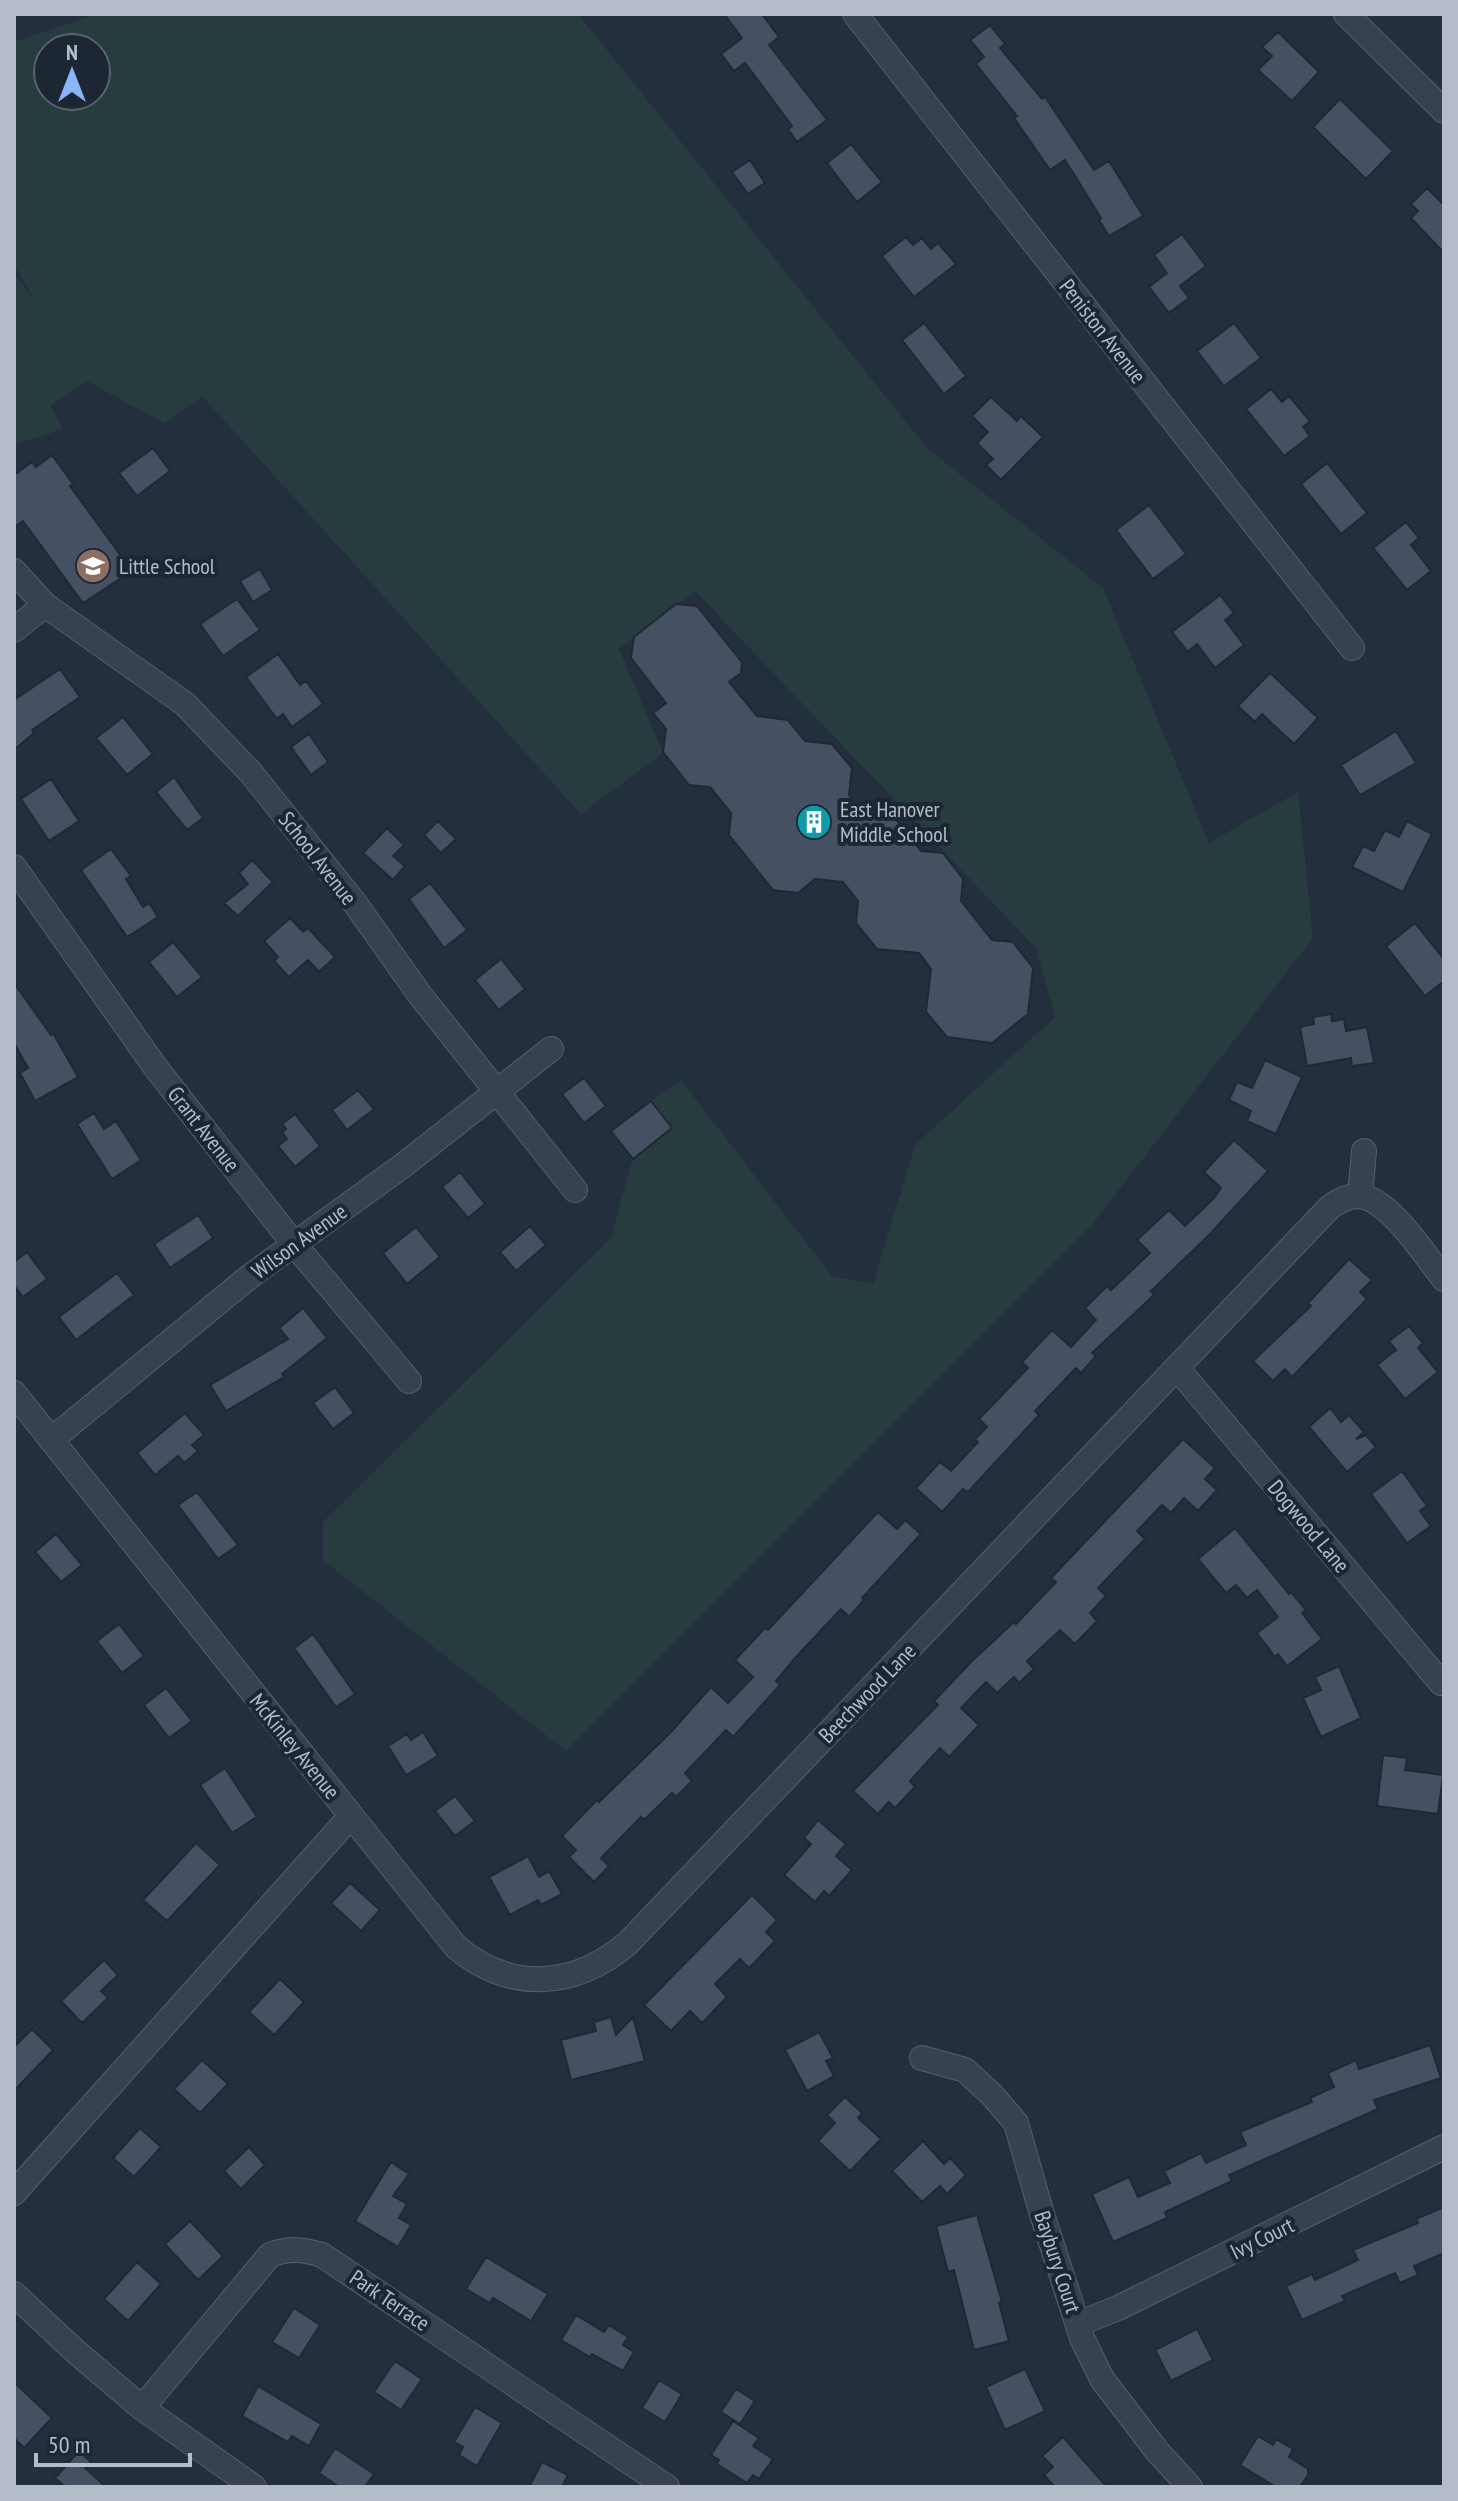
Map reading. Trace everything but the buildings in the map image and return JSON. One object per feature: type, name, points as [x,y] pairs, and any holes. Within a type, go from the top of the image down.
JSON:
[{"type":"street","name":"Peniston Avenue","points":[[855,14],[1352,648]]},
{"type":"street","points":[[1346,14],[1444,111]]},
{"type":"street","name":"School Avenue","points":[[14,571],[45,605],[185,704],[251,773],[354,902],[420,995],[575,1190]]},
{"type":"street","points":[[14,630],[45,605]]},
{"type":"street","name":"Grant Avenue","points":[[14,867],[156,1068],[294,1244],[409,1381]]},
{"type":"street","name":"Wilson Avenue","points":[[51,1440],[249,1277],[405,1164],[551,1049]]},
{"type":"street","points":[[1364,1151],[1360,1196],[1373,1200],[1389,1211],[1444,1279]]},
{"type":"street","name":"Beechwood Lane","points":[[351,1816],[456,1947],[472,1961],[511,1977],[539,1980],[594,1967],[628,1943],[1330,1207],[1342,1198],[1360,1196]]},
{"type":"street","name":"Dogwood Lane","points":[[1177,1368],[1441,1683]]},
{"type":"street","name":"McKinley Avenue","points":[[14,1393],[351,1816],[14,2193]]},
{"type":"street","name":"Baybury Court","points":[[922,2058],[965,2070],[1016,2123],[1078,2324],[1102,2379],[1157,2451],[1190,2487]]},
{"type":"street","name":"Ivy Court","points":[[1078,2324],[1118,2308],[1444,2147]]},
{"type":"street","name":"Park Terrace","points":[[142,2408],[270,2255],[294,2249],[310,2251],[322,2255],[667,2487]]},
{"type":"street","points":[[14,2294],[142,2408],[254,2487]]},
{"type":"green space","points":[[98,14],[578,14],[927,448],[1103,588],[1209,843],[1298,792],[1313,938],[1091,1226],[566,1751],[323,1560],[323,1522],[611,1238],[647,1104],[681,1080],[832,1276],[873,1284],[915,1145],[1055,1017],[1036,948],[695,591],[619,649],[663,753],[581,814],[203,397],[164,423],[87,381],[50,406],[63,429],[14,445],[14,274],[34,299],[14,265],[14,42],[32,36],[32,112],[112,112],[112,32],[44,32]]},
{"type":"place","name":"Little School","points":[[93,566]]},
{"type":"place","name":"East Hanover Middle School","points":[[814,822]]}]
